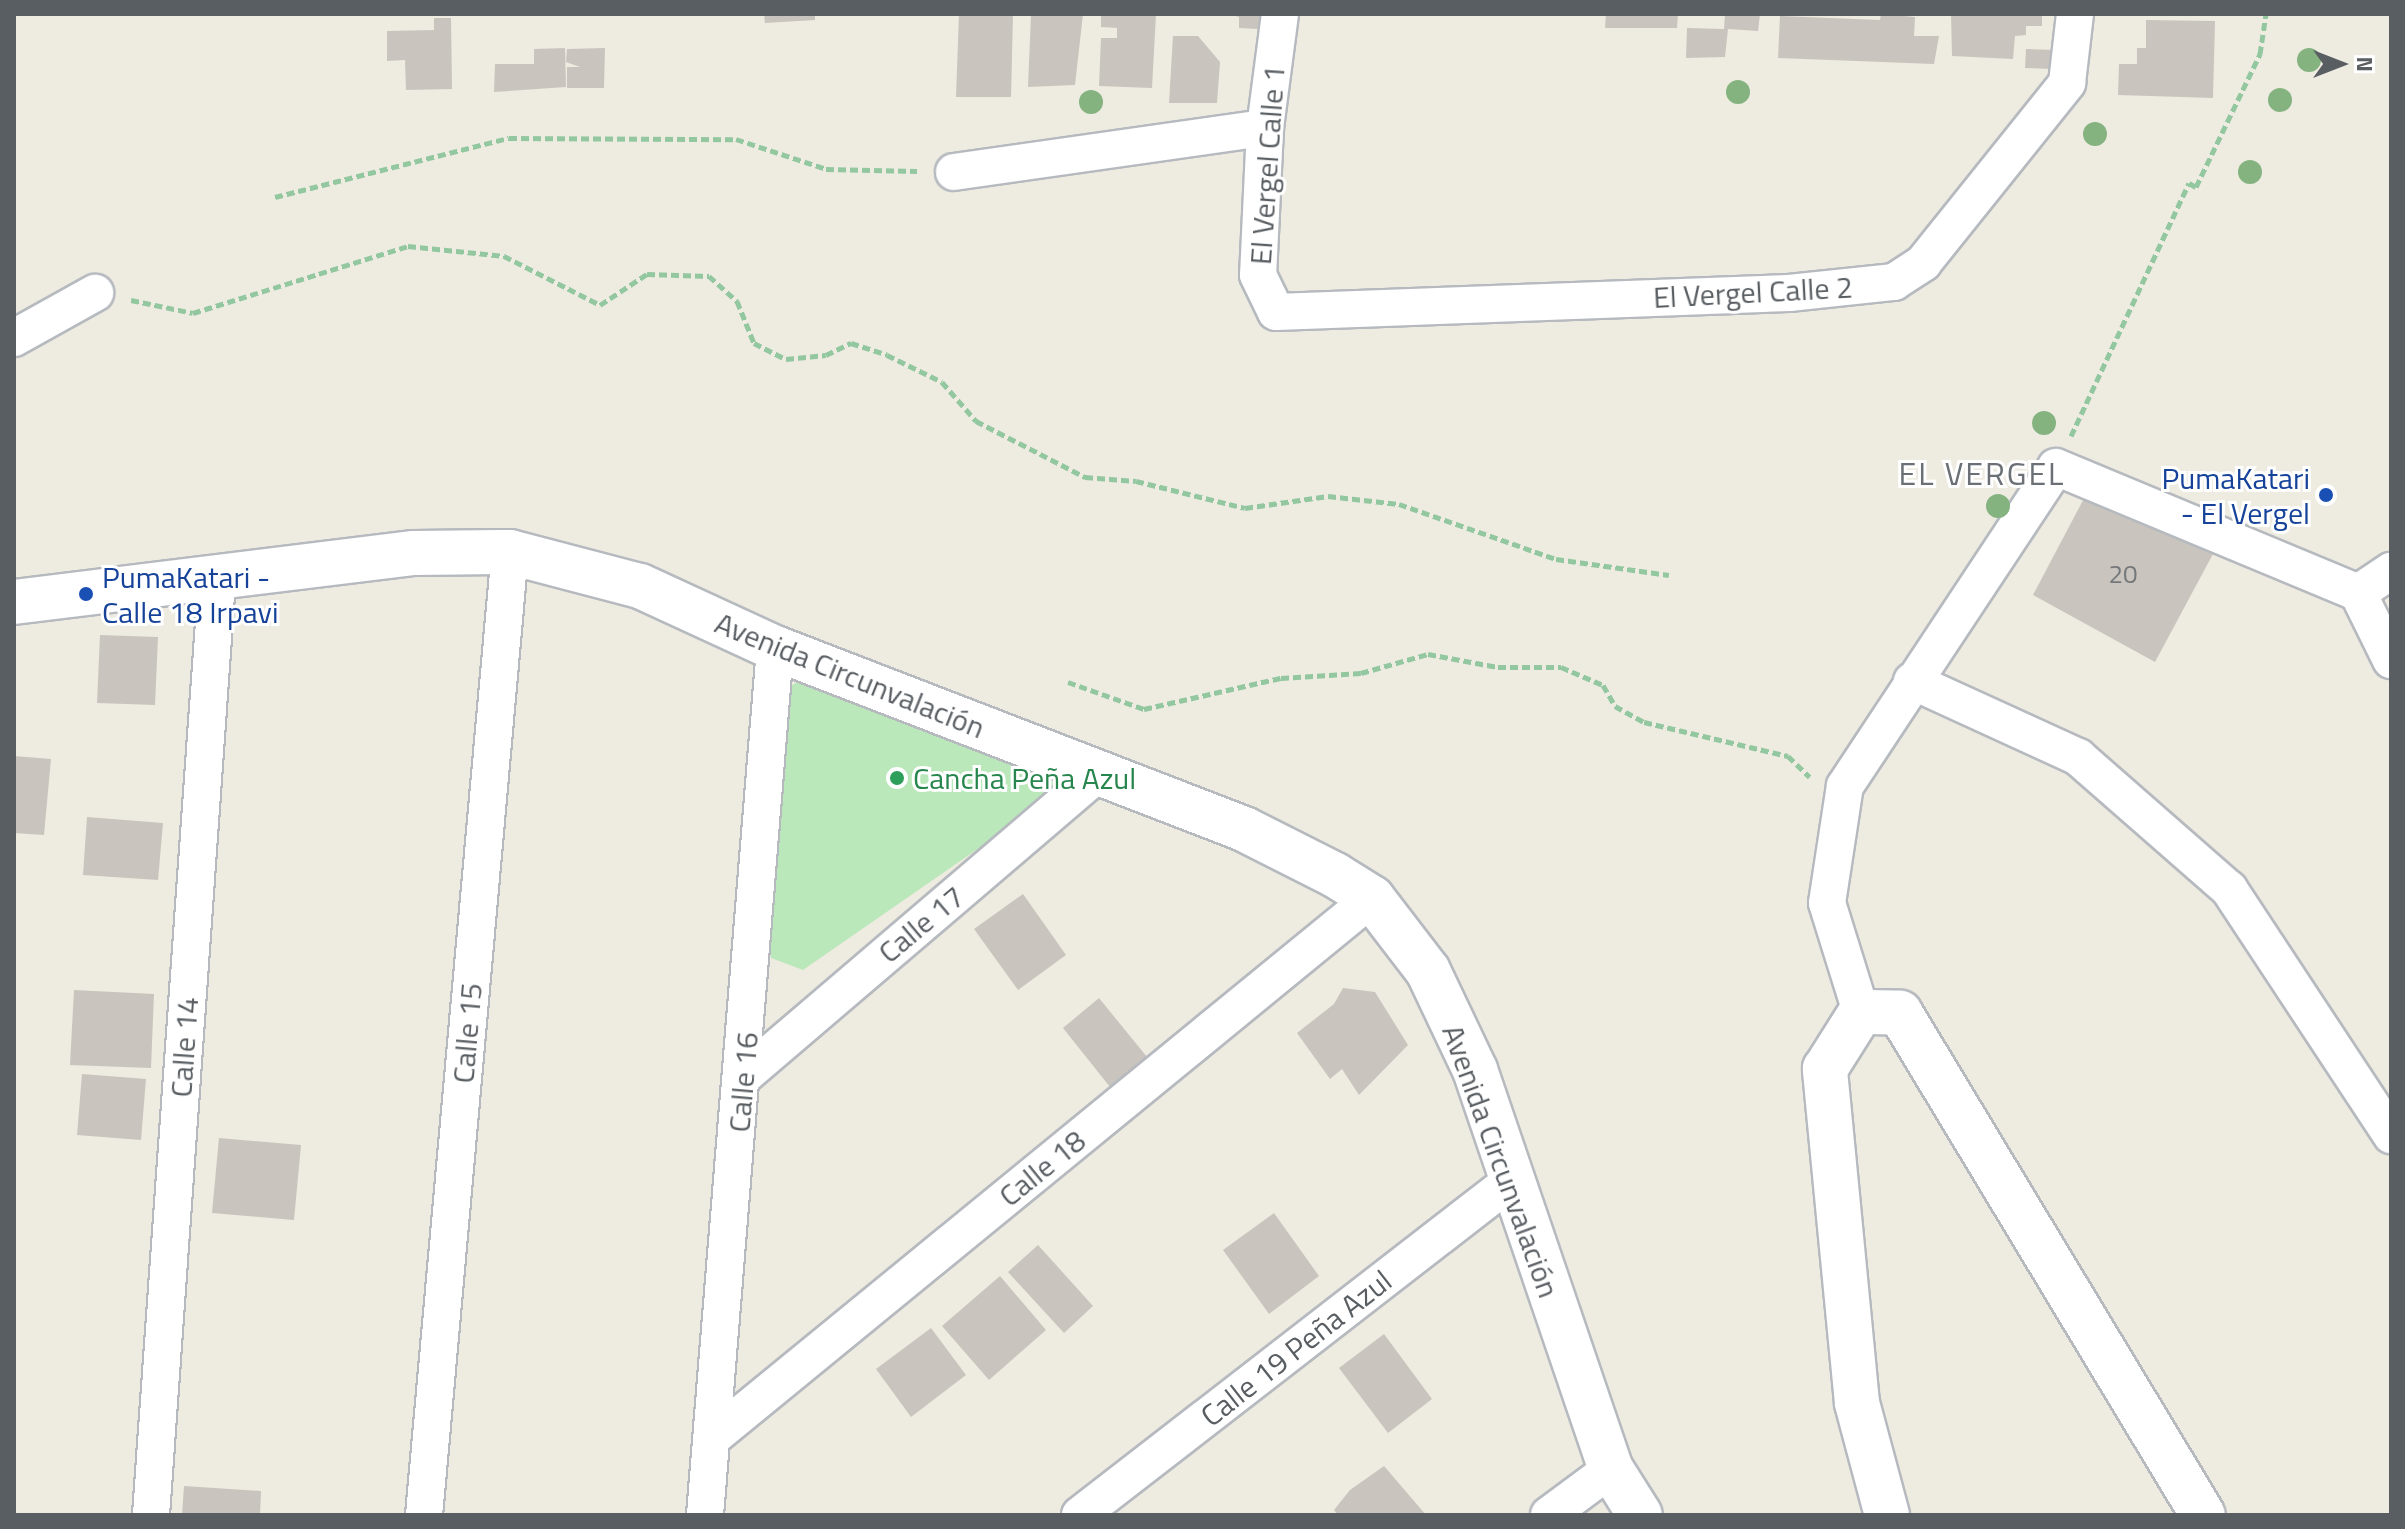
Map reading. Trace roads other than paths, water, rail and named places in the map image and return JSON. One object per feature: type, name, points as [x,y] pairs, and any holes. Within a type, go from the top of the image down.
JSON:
[{"type":"street","name":"El Vergel Calle 1","points":[[1276,312],[1258,275],[1265,128],[1280,14]]},
{"type":"street","name":"El Vergel Calle 2","points":[[1276,312],[1789,293],[1894,282],[1923,263],[2067,83],[2075,14]]},
{"type":"street","points":[[954,172],[1265,128]]},
{"type":"street","points":[[14,338],[95,293]]},
{"type":"street","points":[[1887,1515],[1857,1403],[1825,1069],[1861,1012],[1827,903],[1845,786],[2056,467],[2358,593],[2391,660]]},
{"type":"street","name":"Avenida Circunvalación","points":[[14,602],[217,580],[414,553],[510,552],[640,586],[775,648],[1244,829],[1372,898],[1428,971],[1475,1070],[1611,1469],[1640,1515]]},
{"type":"street","name":"Calle 15","points":[[424,1515],[510,552]]},
{"type":"street","points":[[2358,593],[2391,571]]},
{"type":"street","name":"Calle 14","points":[[151,1515],[217,580]]},
{"type":"street","name":"Calle 16","points":[[705,1515],[745,1075],[775,648]]},
{"type":"street","points":[[1912,681],[2078,757],[2229,889],[2391,1135]]},
{"type":"street","name":"Calle 17","points":[[745,1075],[1097,774]]},
{"type":"street","name":"Calle 18","points":[[712,1438],[1372,898]]},
{"type":"street","points":[[1861,1012],[1900,1013],[2203,1515]]},
{"type":"street","name":"Calle 19 Peña Azul","points":[[1080,1515],[1511,1181]]},
{"type":"street","points":[[1549,1515],[1611,1469]]},
{"type":"place","name":"PumaKatari - El Vergel","points":[[2326,495]]},
{"type":"place","name":"PumaKatari - Calle 18 Irpavi","points":[[86,594]]},
{"type":"place","name":"Cancha Peña Azul","points":[[897,778]]},
{"type":"district","name":"EL VERGEL","points":[[1982,473]]}]
